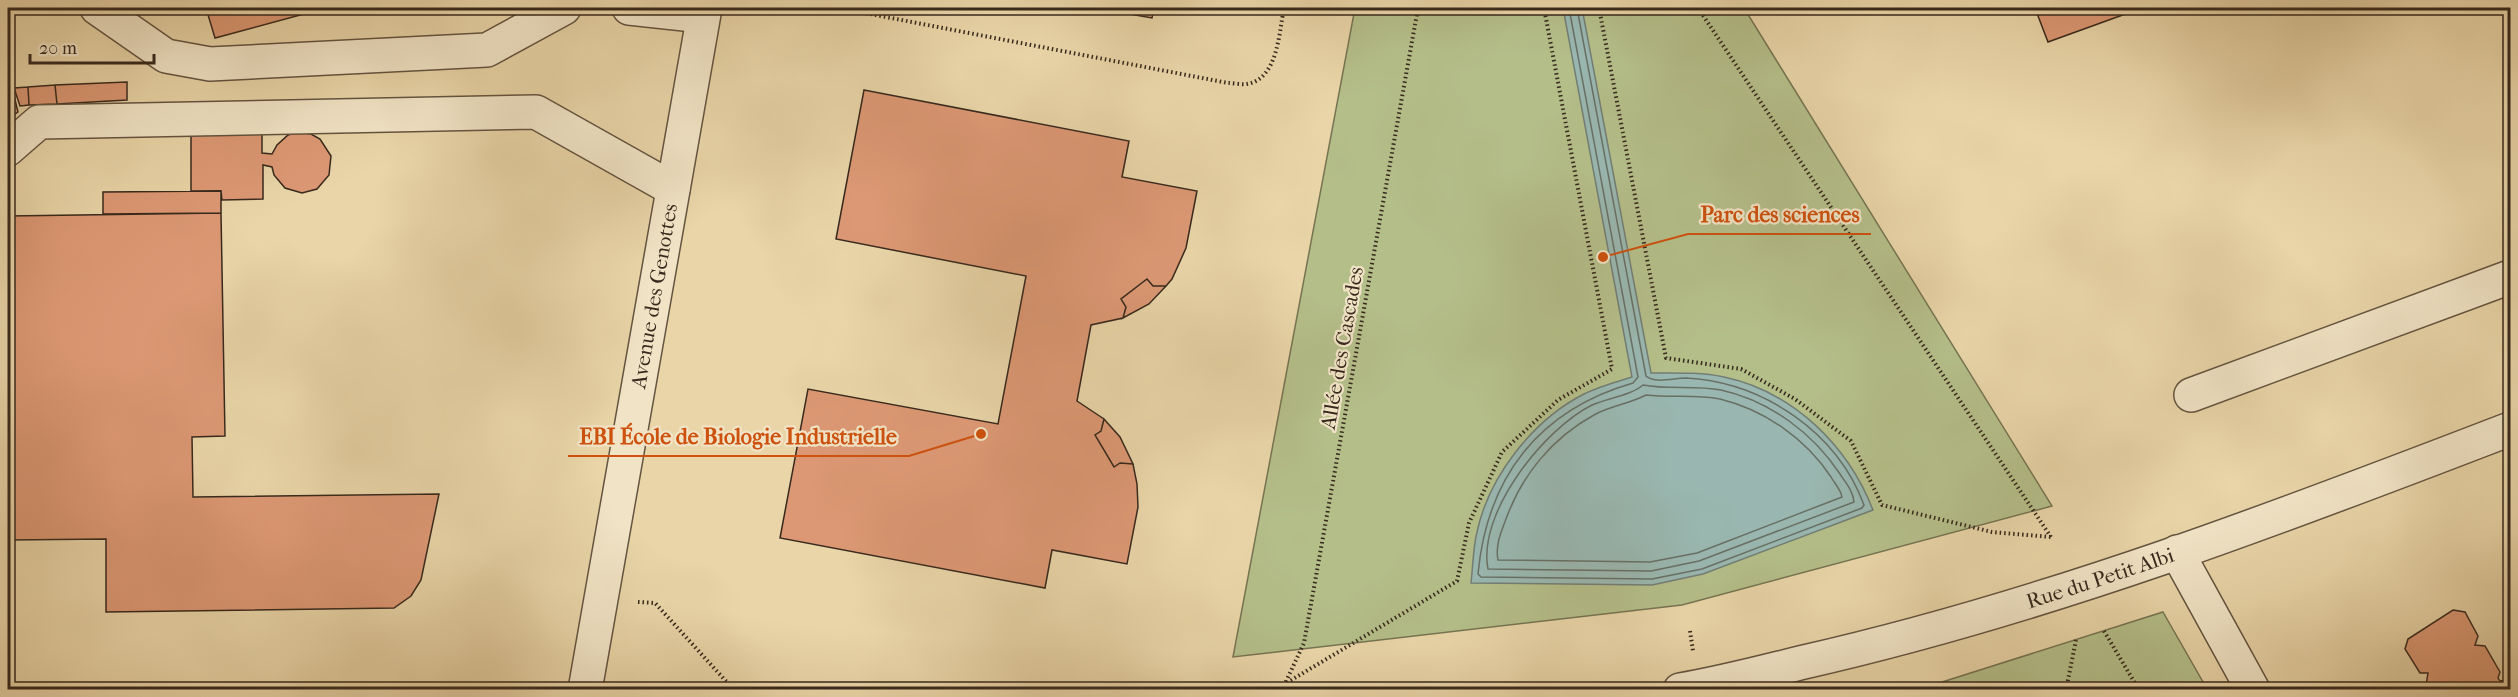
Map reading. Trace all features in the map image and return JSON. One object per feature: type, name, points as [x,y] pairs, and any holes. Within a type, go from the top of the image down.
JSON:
[{"type":"street","points":[[97,8],[166,56],[210,64],[487,50],[564,8]]},
{"type":"street","points":[[629,8],[704,12]]},
{"type":"street","name":"Avenue des Genottes","points":[[585,690],[704,12]]},
{"type":"street","points":[[8,149],[39,122],[536,112],[673,189]]},
{"type":"street","points":[[2191,395],[2511,277]]},
{"type":"street","name":"Rue du Petit Albi","points":[[1680,690],[1871,647],[2027,604],[2177,552],[2511,429]]},
{"type":"street","points":[[2177,552],[2253,690]]},
{"type":"path","points":[[854,8],[860,12],[1228,83],[1248,84],[1265,76],[1275,55],[1284,8]]},
{"type":"path","name":"Allée des Cascades","points":[[1283,687],[1304,642],[1418,8]]},
{"type":"path","points":[[1283,687],[1457,581],[1469,523],[1502,452],[1558,400],[1612,369],[1544,8]]},
{"type":"path","points":[[1599,8],[1666,358],[1740,369],[1795,399],[1851,441],[1882,505],[1992,532],[2051,537],[1698,8]]},
{"type":"path","points":[[628,601],[655,603],[734,690]]},
{"type":"path","points":[[2104,631],[2139,690]]},
{"type":"path","points":[[2066,690],[2076,640]]},
{"type":"green space","points":[[1355,8],[1744,8],[2052,506],[1682,605],[1233,657]]},
{"type":"green space","points":[[2163,612],[2207,689],[1920,689]]},
{"type":"water","points":[[1563,8],[1582,8],[1651,373],[1715,375],[1749,384],[1773,395],[1815,425],[1833,444],[1849,464],[1873,510],[1703,574],[1652,585],[1471,583],[1476,538],[1483,511],[1492,490],[1516,452],[1531,434],[1565,405],[1590,391],[1632,377]]},
{"type":"building","points":[[206,8],[326,8],[215,38]]},
{"type":"building","points":[[1095,8],[1154,8],[1152,18]]},
{"type":"building","points":[[2035,8],[2142,8],[2048,42]]},
{"type":"building","points":[[8,71],[18,112],[8,119]]},
{"type":"building","points":[[127,82],[127,100],[57,104],[55,85]]},
{"type":"building","points":[[55,85],[57,104],[29,105],[28,87]]},
{"type":"building","points":[[28,87],[29,105],[20,106],[14,88]]},
{"type":"building","points":[[864,90],[1129,141],[1122,177],[1197,191],[1186,248],[1172,279],[1166,286],[1153,286],[1147,279],[1121,299],[1126,307],[1123,318],[1091,325],[1077,401],[1104,419],[1101,431],[1095,435],[1114,467],[1120,463],[1133,464],[1138,507],[1127,564],[1052,550],[1045,588],[780,538],[808,389],[998,424],[1026,276],[836,239]]},
{"type":"building","points":[[298,132],[311,134],[320,139],[331,156],[329,175],[317,189],[302,193],[285,188],[274,175],[272,167],[263,165],[263,199],[222,200],[221,191],[191,191],[191,135],[262,134],[262,153],[272,154],[277,145],[288,135]]},
{"type":"building","points":[[221,191],[221,213],[103,214],[103,192]]},
{"type":"building","points":[[221,213],[225,436],[192,437],[193,497],[439,494],[421,580],[411,596],[394,608],[106,612],[106,539],[8,540],[8,216]]},
{"type":"building","points":[[1147,279],[1153,286],[1166,286],[1149,304],[1123,318],[1126,307],[1121,299]]},
{"type":"building","points":[[1104,419],[1120,437],[1133,464],[1120,463],[1114,467],[1095,435],[1101,431]]},
{"type":"building","points":[[2453,610],[2465,612],[2478,636],[2475,645],[2485,646],[2500,672],[2498,678],[2500,681],[2506,680],[2510,690],[2429,690],[2426,685],[2428,673],[2420,673],[2405,649],[2408,639]]},
{"type":"place","name":"Parc des sciences","points":[[1603,257]]},
{"type":"place","name":"EBI École de Biologie Industrielle","points":[[981,434]]}]
